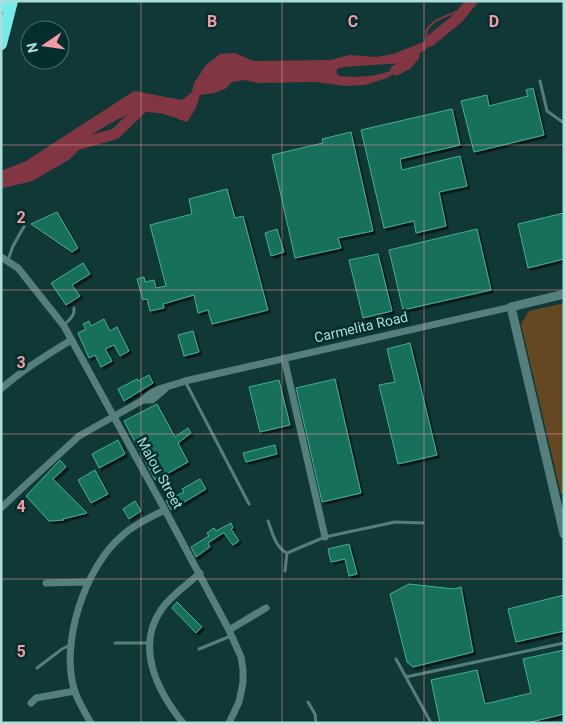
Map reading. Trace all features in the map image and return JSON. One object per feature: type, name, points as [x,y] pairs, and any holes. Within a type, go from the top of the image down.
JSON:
[{"type":"highway","points":[[1,6],[2,1]]},
{"type":"highway","points":[[1,44],[12,1]]},
{"type":"street","name":"Malou Street","points":[[4,258],[18,268],[64,326],[200,573],[230,633],[241,657],[243,683],[239,702],[229,723]]},
{"type":"street","name":"Carmelita Road","points":[[1,508],[79,436],[143,400],[157,388],[166,388],[185,381],[564,294]]},
{"type":"street","points":[[511,306],[564,534]]},
{"type":"street","points":[[1,389],[38,360],[71,340]]},
{"type":"street","points":[[284,358],[325,537]]},
{"type":"street","points":[[90,723],[75,691],[71,644],[73,628],[88,582],[106,553],[122,535],[165,510]]},
{"type":"street","points":[[183,723],[162,694],[150,660],[149,643],[154,624],[162,608],[200,573]]},
{"type":"street","points":[[46,583],[88,582]]},
{"type":"street","points":[[230,633],[266,608]]},
{"type":"street","points":[[31,702],[36,698],[75,691]]},
{"type":"lane","points":[[540,81],[547,111],[564,123]]},
{"type":"lane","points":[[4,258],[26,224]]},
{"type":"lane","points":[[64,326],[72,317],[74,308]]},
{"type":"lane","points":[[185,381],[249,504]]},
{"type":"lane","points":[[268,521],[277,543],[287,553]]},
{"type":"lane","points":[[287,553],[325,537],[395,522],[423,523]]},
{"type":"lane","points":[[285,571],[287,553]]},
{"type":"lane","points":[[199,649],[230,633]]},
{"type":"lane","points":[[115,643],[149,643]]},
{"type":"lane","points":[[406,677],[564,643]]},
{"type":"lane","points":[[37,668],[62,648],[71,644]]},
{"type":"lane","points":[[396,659],[431,723]]},
{"type":"lane","points":[[308,702],[315,714],[316,723]]},
{"type":"shaded area","points":[[458,18],[425,50],[402,63],[344,67],[338,68],[336,72],[339,76],[358,77],[382,74],[407,64],[387,78],[365,85],[346,86],[315,82],[258,83],[244,80],[232,82],[225,89],[200,95],[196,108],[187,122],[178,119],[170,107],[154,101],[107,125],[76,145],[66,155],[30,176],[1,183],[1,171],[26,161],[134,91],[182,100],[192,92],[194,83],[206,65],[220,54],[235,53],[253,61],[331,60],[349,55],[376,57],[393,54],[431,39]]},
{"type":"shaded area","points":[[564,303],[564,493],[561,494],[521,324],[529,311]]},
{"type":"building","points":[[533,88],[544,135],[474,152],[461,101],[487,95],[489,106],[528,96],[526,90]]},
{"type":"building","points":[[452,109],[460,145],[400,159],[402,170],[460,156],[467,186],[439,192],[446,226],[416,233],[414,221],[384,228],[361,130]]},
{"type":"building","points":[[351,132],[373,231],[338,238],[341,248],[295,258],[272,155],[323,143],[322,139]]},
{"type":"building","points":[[227,189],[235,218],[243,216],[268,310],[212,324],[208,310],[198,313],[194,295],[163,304],[164,308],[150,311],[147,299],[143,300],[137,279],[144,277],[145,282],[154,280],[156,288],[166,286],[150,225],[192,214],[189,199]]},
{"type":"building","points":[[57,212],[78,248],[72,252],[31,224]]},
{"type":"building","points":[[564,213],[564,259],[528,268],[518,224]]},
{"type":"building","points":[[277,229],[284,252],[271,256],[265,233]]},
{"type":"building","points":[[477,229],[491,290],[403,310],[389,250]]},
{"type":"building","points":[[378,254],[392,311],[363,318],[349,260]]},
{"type":"building","points":[[83,263],[90,274],[72,285],[80,296],[66,305],[51,283]]},
{"type":"building","points":[[104,319],[110,331],[117,327],[129,351],[120,356],[114,345],[105,349],[112,361],[101,367],[95,355],[89,358],[78,333],[86,329],[83,324],[89,321],[91,326]]},
{"type":"building","points":[[193,331],[199,352],[184,356],[178,335]]},
{"type":"building","points":[[410,343],[437,455],[398,464],[379,385],[395,382],[387,349]]},
{"type":"building","points":[[149,375],[153,383],[124,401],[118,389]]},
{"type":"building","points":[[335,379],[361,493],[322,502],[296,388]]},
{"type":"building","points":[[279,380],[290,425],[260,432],[249,387]]},
{"type":"building","points":[[157,404],[175,437],[188,428],[191,433],[178,443],[188,462],[163,476],[169,487],[164,490],[157,479],[155,480],[124,421]]},
{"type":"building","points":[[118,440],[125,454],[99,468],[92,454]]},
{"type":"building","points":[[275,445],[277,454],[246,462],[243,453]]},
{"type":"building","points":[[60,460],[66,467],[53,479],[87,513],[64,520],[49,521],[26,496]]},
{"type":"building","points":[[95,470],[108,494],[91,503],[78,480]]},
{"type":"building","points":[[200,479],[206,489],[171,510],[166,501],[184,492],[182,489]]},
{"type":"building","points":[[135,501],[141,511],[129,519],[123,509]]},
{"type":"building","points":[[231,523],[233,528],[231,529],[239,541],[233,545],[223,533],[208,543],[210,547],[196,557],[191,547],[209,536],[207,533],[214,528],[216,531]]},
{"type":"building","points":[[349,544],[357,574],[349,576],[345,559],[331,562],[328,549]]},
{"type":"building","points":[[409,584],[454,589],[461,587],[473,652],[413,667],[407,662],[390,594]]},
{"type":"building","points":[[564,595],[564,631],[516,642],[508,609]]},
{"type":"building","points":[[177,602],[202,627],[196,633],[172,608]]},
{"type":"building","points":[[564,650],[564,714],[527,723],[440,723],[431,680],[477,670],[485,704],[531,693],[523,659]]},
{"type":"waterway","points":[[430,41],[458,18],[472,1]]},
{"type":"waterway","points":[[426,43],[427,29],[435,21],[467,7]]},
{"type":"waterway","points":[[396,70],[407,64],[414,56]]},
{"type":"waterway","points":[[1,183],[30,176],[66,155],[76,145],[115,134],[144,106],[162,108],[182,114],[185,110]]}]
